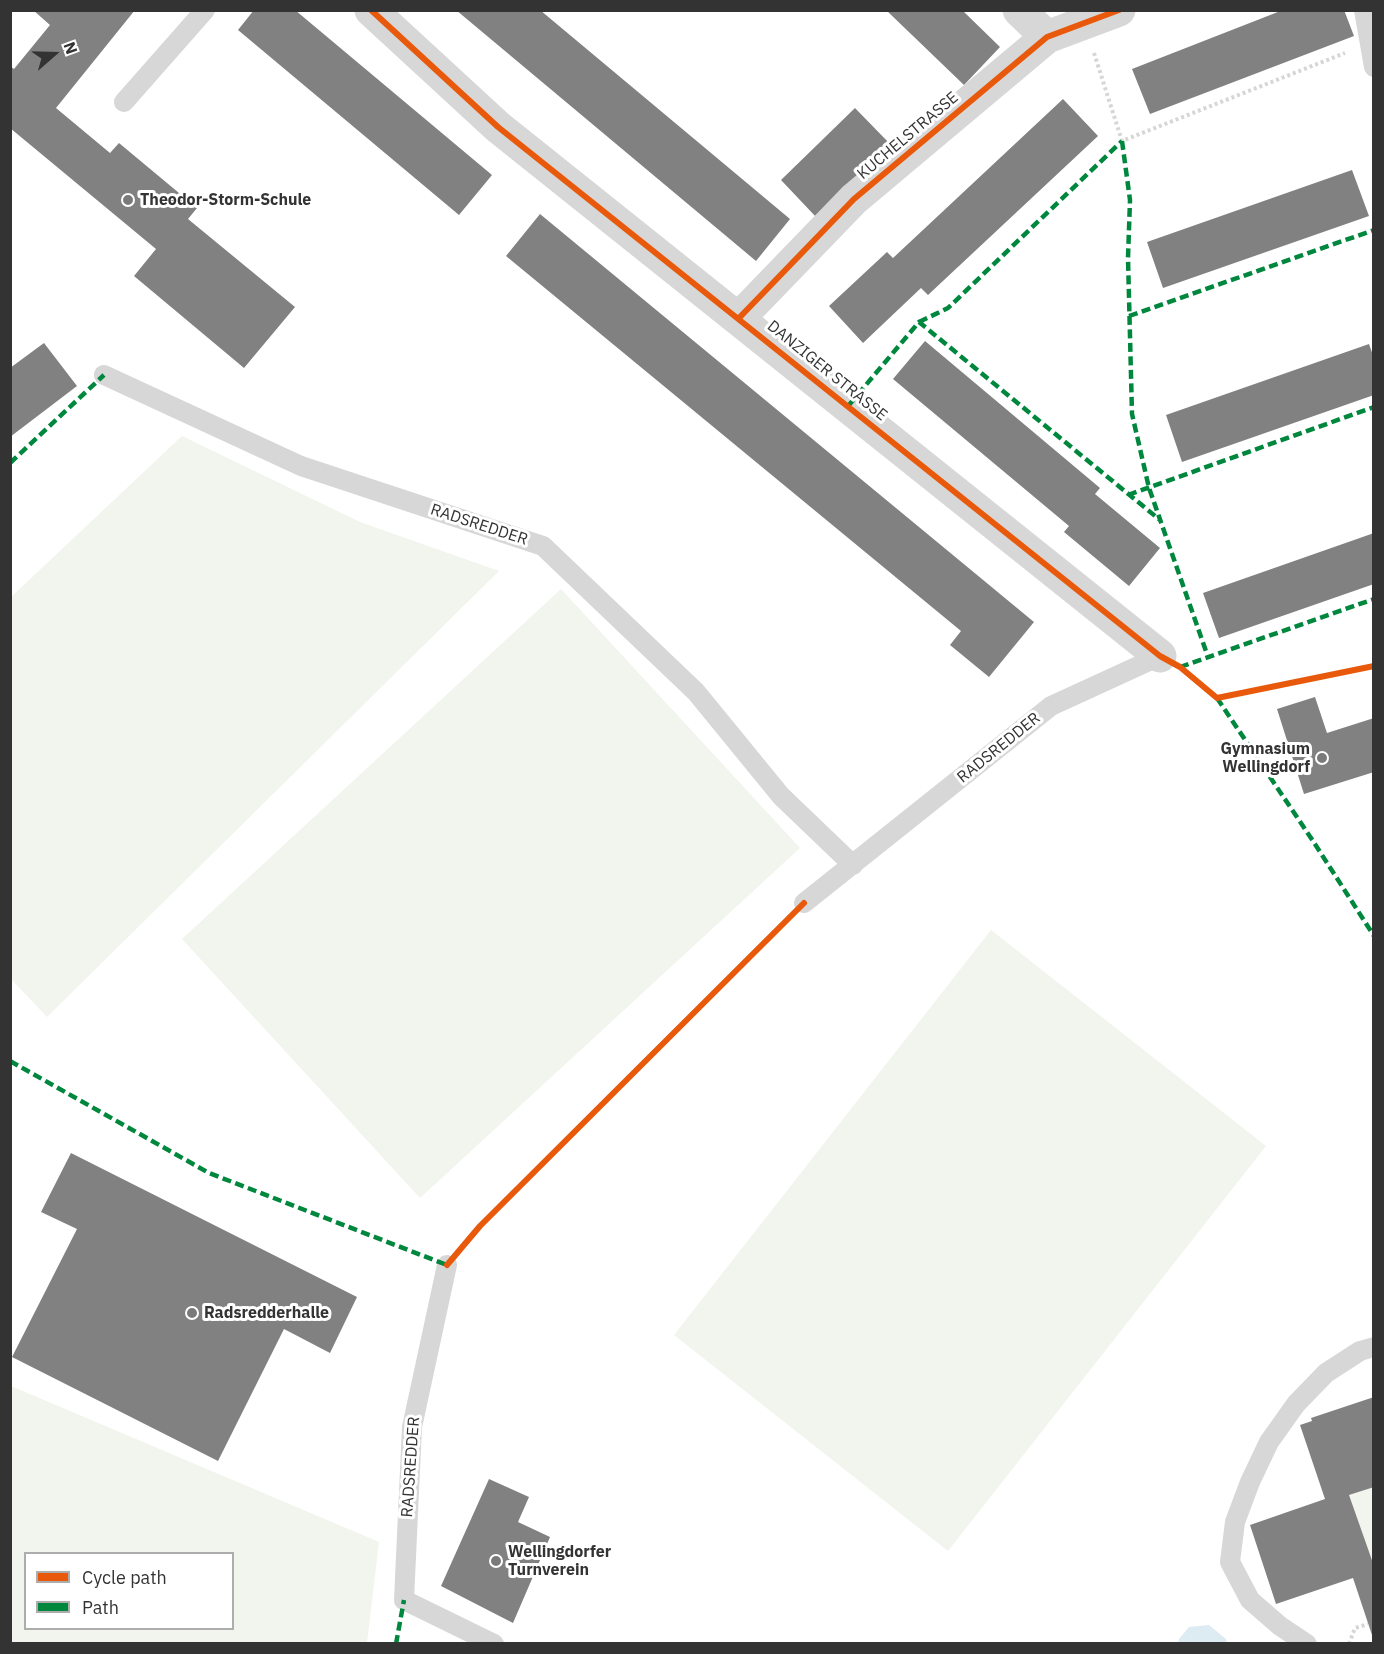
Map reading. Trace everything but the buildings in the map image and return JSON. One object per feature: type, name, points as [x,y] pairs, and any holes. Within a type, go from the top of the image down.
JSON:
[{"type":"street","name":"DANZIGER STRASSE","points":[[371,10],[498,127],[1160,656]]},
{"type":"street","points":[[1019,10],[1047,37]]},
{"type":"street","name":"KUCHELSTRASSE","points":[[739,318],[854,199],[1047,37],[1119,10]]},
{"type":"lane","points":[[124,102],[205,10]]},
{"type":"lane","points":[[1364,10],[1374,66]]},
{"type":"lane","name":"RADSREDDER","points":[[104,375],[301,466],[543,546],[696,692],[781,796],[853,865]]},
{"type":"lane","name":"RADSREDDER","points":[[804,903],[1052,706],[1160,656]]},
{"type":"lane","name":"RADSREDDER","points":[[447,1265],[412,1427],[404,1600],[494,1644]]},
{"type":"lane","points":[[1307,1644],[1280,1626],[1250,1600],[1230,1562],[1235,1522],[1250,1482],[1269,1442],[1296,1404],[1326,1373],[1360,1352],[1374,1347]]},
{"type":"path","points":[[1084,24],[1122,141],[1371,43]]},
{"type":"path","points":[[1349,1644],[1355,1628],[1368,1623]]},
{"type":"shaded area","points":[[182,436],[360,522],[499,571],[47,1017],[11,979],[11,597]]},
{"type":"shaded area","points":[[561,589],[800,848],[420,1198],[182,939]]},
{"type":"shaded area","points":[[991,930],[1266,1146],[948,1551],[674,1335]]},
{"type":"shaded area","points":[[11,1386],[379,1542],[367,1643],[11,1643]]},
{"type":"shaded area","points":[[1373,1487],[1373,1566],[1349,1495]]},
{"type":"shaded area","points":[[1209,1625],[1226,1639],[1227,1643],[1178,1643],[1189,1627]]},
{"type":"marked path","points":[[1122,141],[1130,200],[1128,258],[1132,414],[1149,488],[1208,657]]},
{"type":"marked path","points":[[919,322],[948,308],[1122,141]]},
{"type":"marked path","points":[[1129,316],[1374,230]]},
{"type":"marked path","points":[[849,405],[919,322],[1160,520]]},
{"type":"marked path","points":[[10,463],[104,375]]},
{"type":"marked path","points":[[1128,495],[1374,407]]},
{"type":"marked path","points":[[1180,667],[1374,599]]},
{"type":"marked path","points":[[1217,698],[1374,936]]},
{"type":"marked path","points":[[10,1061],[209,1173],[447,1265],[450,1262]]},
{"type":"marked path","points":[[396,1644],[404,1600]]},
{"type":"cycle path","points":[[371,10],[498,127],[1160,656],[1180,667],[1217,698],[1374,666]]},
{"type":"cycle path","points":[[739,318],[854,199],[1047,37],[1119,10]]},
{"type":"cycle path","points":[[447,1265],[480,1226],[804,903]]},
{"type":"place","name":"Theodor-Storm-Schule","points":[[128,200]]},
{"type":"place","name":"Gymnasium Wellingdorf","points":[[1322,758]]},
{"type":"place","name":"Radsredderhalle","points":[[192,1313]]},
{"type":"place","name":"Wellingdorfer Turnverein","points":[[496,1561]]}]
